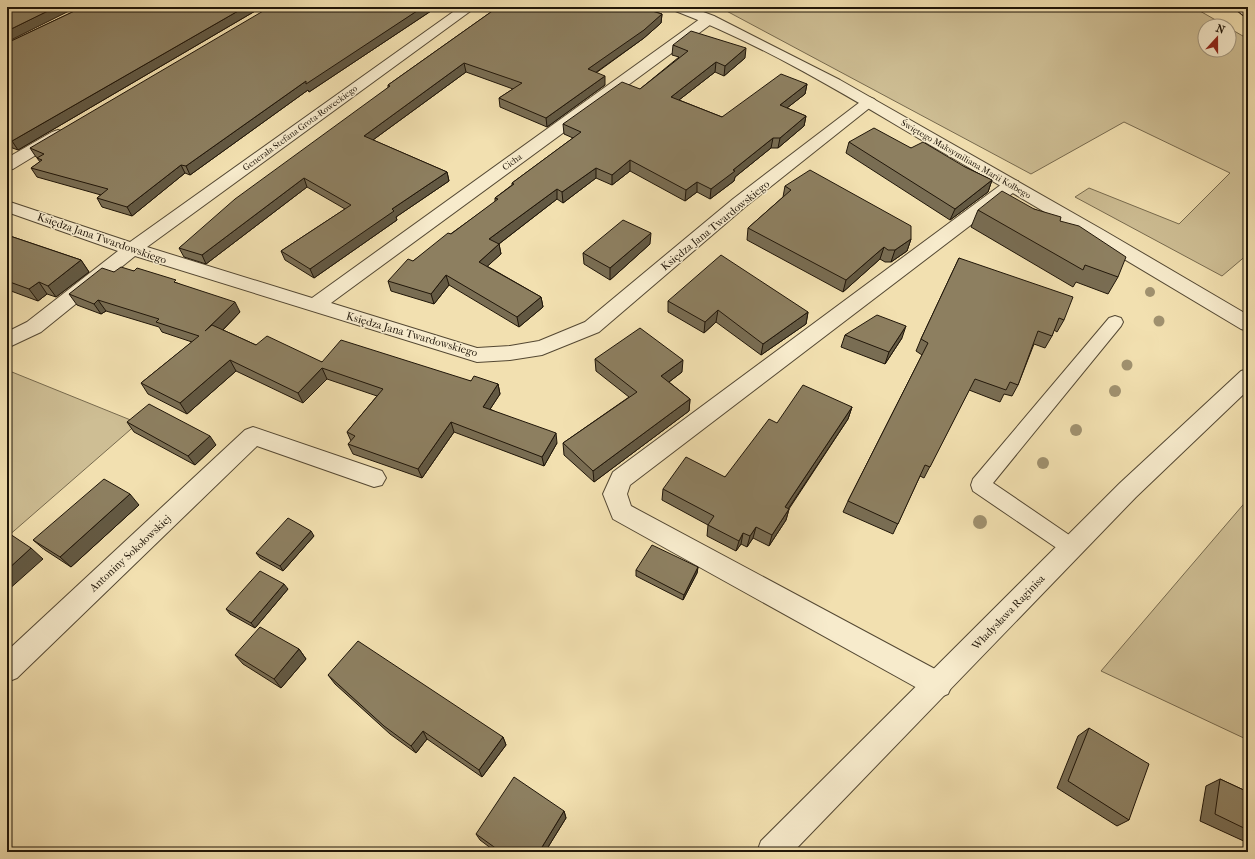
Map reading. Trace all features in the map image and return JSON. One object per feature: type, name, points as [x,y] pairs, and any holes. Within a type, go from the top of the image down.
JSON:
[{"type":"street","name":"Generała Stefana Grota-Roweckiego","points":[[7,341],[34,327],[132,249],[469,7]]},
{"type":"street","name":"Świętego Maksymiliana Marii Kolbego","points":[[678,7],[709,19],[747,37],[869,102],[1098,234],[1248,324]]},
{"type":"street","points":[[1240,7],[1248,12]]},
{"type":"street","name":"Cicha","points":[[314,306],[709,19]]},
{"type":"street","name":"Księdza Jana Twardowskiego","points":[[7,206],[132,249],[477,355],[510,353],[542,348],[592,327],[739,203],[869,102]]},
{"type":"street","points":[[7,165],[69,128]]},
{"type":"street","points":[[938,685],[621,512],[615,494],[621,479],[1012,185]]},
{"type":"street","name":"Władysława Raginisa","points":[[772,852],[938,685],[1128,490],[1248,377]]},
{"type":"street","name":"Antoniny Sokołowskiej","points":[[7,669],[253,436],[374,478]]},
{"type":"lane","points":[[1071,547],[980,485],[1115,322]]},
{"type":"shaded area","points":[[719,7],[1193,7],[1212,18],[1197,18],[1197,58],[1237,58],[1237,33],[1248,39],[1248,254],[1222,276],[1075,197],[1089,188],[1179,224],[1230,173],[1124,122],[1031,174]]},
{"type":"shaded area","points":[[7,370],[138,423],[7,537]]},
{"type":"shaded area","points":[[1248,499],[1248,740],[1101,671]]},
{"type":"building","points":[[7,7],[56,7],[7,31]]},
{"type":"building","points":[[83,7],[245,7],[12,141],[7,139],[7,43]]},
{"type":"building","points":[[270,7],[423,7],[306,84],[306,81],[186,166],[181,165],[127,207],[97,198],[108,189],[31,168],[42,160],[37,158],[44,154],[30,148]]},
{"type":"building","points":[[498,7],[643,7],[642,8],[662,14],[644,30],[588,69],[605,76],[546,118],[499,98],[522,83],[464,63],[364,136],[447,172],[392,209],[394,211],[310,269],[281,251],[351,205],[304,178],[202,255],[179,248],[235,199],[390,86],[388,85]]},
{"type":"building","points":[[691,31],[746,48],[725,66],[716,62],[671,97],[722,117],[781,74],[807,84],[780,105],[806,116],[780,138],[773,138],[733,170],[735,171],[711,189],[697,182],[686,190],[630,160],[612,175],[596,168],[562,192],[557,189],[489,239],[499,244],[479,262],[541,297],[517,317],[446,275],[431,294],[388,281],[408,259],[413,261],[448,233],[451,234],[498,199],[495,198],[514,184],[512,183],[581,132],[563,124],[622,82],[640,89],[688,51],[673,45]]},
{"type":"building","points":[[874,128],[911,148],[923,142],[965,167],[992,180],[955,209],[849,142]]},
{"type":"building","points":[[810,170],[911,226],[911,239],[895,250],[888,250],[884,247],[846,280],[748,228],[791,190],[785,186]]},
{"type":"building","points":[[1002,191],[1034,209],[1061,217],[1060,221],[1079,226],[1126,257],[1118,277],[1085,265],[1083,270],[978,210]]},
{"type":"building","points":[[623,220],[651,233],[610,268],[583,253]]},
{"type":"building","points":[[7,235],[81,260],[48,286],[39,282],[29,289],[7,281],[7,276],[9,274],[7,274]]},
{"type":"building","points":[[721,255],[808,312],[763,344],[718,310],[705,322],[668,301]]},
{"type":"building","points":[[959,258],[1073,297],[1064,320],[1059,318],[1052,336],[1038,331],[1018,385],[1010,382],[1006,390],[975,379],[930,467],[925,465],[898,524],[848,501],[928,343],[921,339]]},
{"type":"building","points":[[121,267],[134,271],[137,268],[176,280],[174,282],[235,302],[205,331],[212,325],[256,345],[267,336],[322,362],[341,340],[471,381],[474,376],[498,384],[483,407],[556,433],[542,457],[451,422],[418,469],[348,444],[355,436],[347,432],[383,389],[322,368],[298,393],[230,360],[180,403],[141,383],[199,336],[156,322],[159,319],[98,300],[94,304],[69,294],[102,268],[114,272]]},
{"type":"building","points":[[877,315],[906,326],[889,352],[845,335]]},
{"type":"building","points":[[640,328],[683,360],[661,376],[690,399],[593,471],[563,443],[637,392],[595,359]]},
{"type":"building","points":[[803,385],[852,407],[785,507],[789,509],[772,535],[756,527],[750,536],[743,533],[739,541],[708,525],[714,516],[663,489],[686,457],[725,477],[769,419],[777,423]]},
{"type":"building","points":[[149,404],[210,436],[188,456],[127,422]]},
{"type":"building","points":[[104,479],[130,494],[60,557],[33,540]]},
{"type":"building","points":[[288,518],[311,531],[280,566],[256,553]]},
{"type":"building","points":[[7,532],[31,548],[7,570]]},
{"type":"building","points":[[652,545],[698,567],[684,595],[636,570]]},
{"type":"building","points":[[260,571],[284,584],[251,623],[226,609]]},
{"type":"building","points":[[260,627],[299,649],[274,679],[235,655]]},
{"type":"building","points":[[358,641],[503,737],[479,770],[423,731],[411,746],[384,726],[328,675]]},
{"type":"building","points":[[1089,728],[1149,764],[1129,820],[1068,781]]},
{"type":"building","points":[[514,777],[564,811],[539,852],[501,852],[476,834]]},
{"type":"building","points":[[1220,779],[1248,792],[1248,830],[1215,814]]}]
